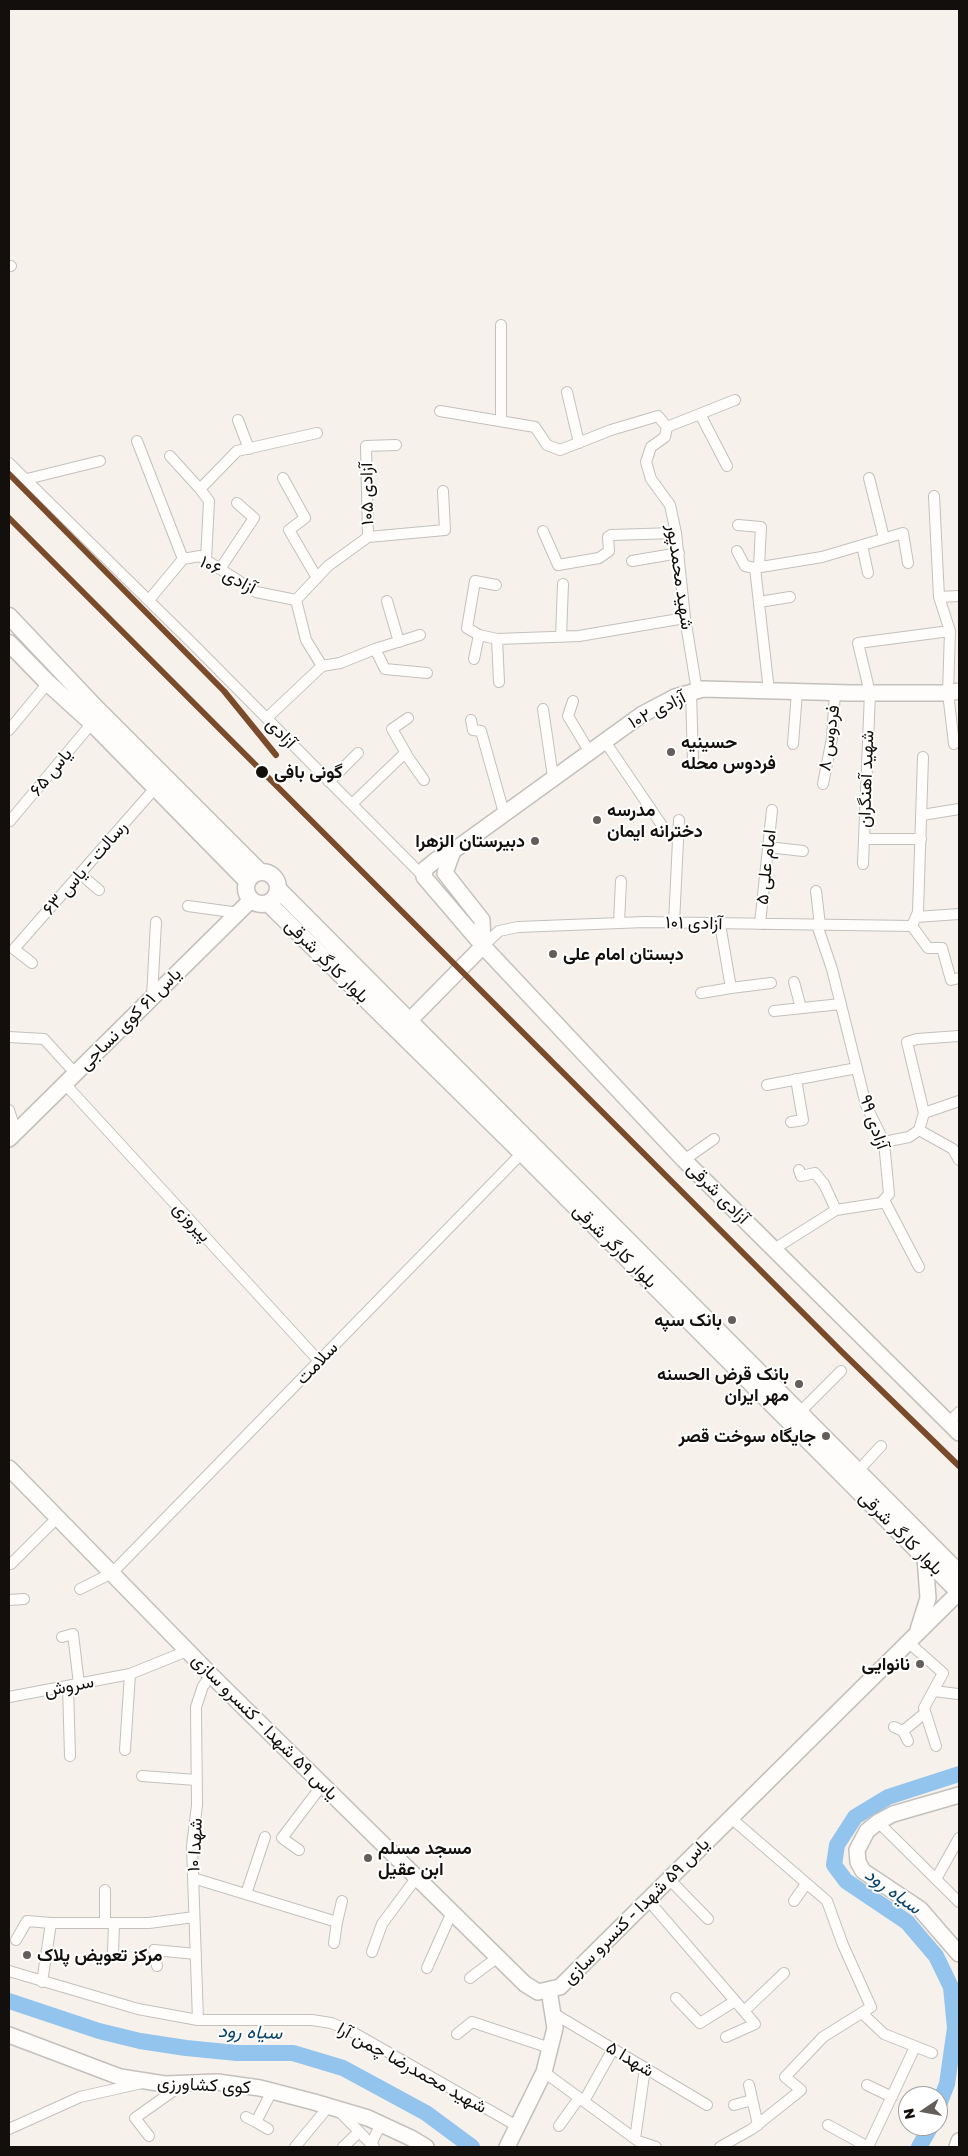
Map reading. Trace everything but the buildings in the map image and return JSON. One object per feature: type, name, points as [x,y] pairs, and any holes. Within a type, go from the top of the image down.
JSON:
[{"type":"main road","points":[[9,616],[253,876]]},
{"type":"main road","points":[[9,643],[48,683],[92,722],[156,787],[253,876]]},
{"type":"main road","points":[[267,872],[274,876],[278,882],[279,890],[273,900],[262,904],[251,900],[246,888],[253,876],[267,872]]},
{"type":"main road","name":"بلوار کارگر شرقی","points":[[279,890],[720,1341],[959,1592]]},
{"type":"main road","name":"بلوار کارگر شرقی","points":[[268,903],[522,1153],[720,1341],[800,1412],[959,1573]]},
{"type":"street","points":[[501,421],[502,325]]},
{"type":"street","points":[[567,392],[579,443]]},
{"type":"street","points":[[440,412],[535,427],[546,445],[560,450],[611,430],[658,416],[667,427],[735,400]]},
{"type":"street","points":[[700,414],[727,466]]},
{"type":"street","points":[[238,420],[249,449]]},
{"type":"street","name":"شهید محمدپور","points":[[667,427],[665,437],[651,447],[646,462],[651,479],[670,504],[676,534],[694,692],[692,761]]},
{"type":"street","points":[[200,489],[237,451],[318,433]]},
{"type":"street","points":[[137,441],[183,558]]},
{"type":"street","name":"آزادی ۱۰۵","points":[[296,600],[328,566],[368,537],[366,446],[396,445]]},
{"type":"street","points":[[170,456],[209,501],[206,560]]},
{"type":"street","points":[[27,479],[100,461]]},
{"type":"street","name":"آزادی","points":[[9,463],[149,600],[424,877],[483,946]]},
{"type":"street","points":[[283,478],[305,518],[289,530],[317,578]]},
{"type":"street","points":[[869,478],[884,538]]},
{"type":"street","points":[[368,537],[446,530],[443,491]]},
{"type":"street","points":[[934,496],[940,597],[950,631],[955,737]]},
{"type":"street","points":[[220,569],[254,518],[237,503]]},
{"type":"street","points":[[738,525],[761,528],[757,568],[769,691]]},
{"type":"street","points":[[543,531],[558,565],[599,558],[609,551],[608,537],[611,535],[676,534]]},
{"type":"street","points":[[737,551],[745,566],[757,568],[822,557],[903,533],[908,563]]},
{"type":"street","points":[[862,545],[868,573]]},
{"type":"street","points":[[632,561],[678,553]]},
{"type":"street","name":"آزادی ۱۰۶","points":[[149,600],[183,558],[200,556],[256,592],[296,600]]},
{"type":"street","points":[[496,585],[475,581],[467,628],[479,636],[497,639],[579,636],[685,618]]},
{"type":"street","points":[[561,637],[562,584]]},
{"type":"street","points":[[940,597],[959,596]]},
{"type":"street","points":[[759,602],[790,598]]},
{"type":"street","points":[[296,600],[306,640],[322,666]]},
{"type":"street","points":[[387,601],[399,642]]},
{"type":"street","name":"شهید آهنگران","points":[[863,864],[870,693],[858,643],[950,631]]},
{"type":"street","points":[[267,718],[322,666],[340,663],[375,649],[420,636]]},
{"type":"street","points":[[474,658],[479,636]]},
{"type":"street","points":[[497,639],[499,682]]},
{"type":"street","points":[[375,649],[385,669],[427,673]]},
{"type":"street","points":[[9,730],[48,683]]},
{"type":"street","name":"آزادی ۱۰۲","points":[[453,850],[604,740],[641,715],[675,697],[704,689],[835,693],[954,692]]},
{"type":"street","points":[[793,744],[797,692]]},
{"type":"street","name":"فردوس ۸","points":[[822,784],[832,738],[835,693]]},
{"type":"street","points":[[573,701],[568,716],[589,751]]},
{"type":"street","points":[[543,709],[553,777]]},
{"type":"street","points":[[408,718],[392,729],[424,780]]},
{"type":"street","points":[[471,720],[473,730],[481,731],[504,813]]},
{"type":"street","name":"یاس ۶۵","points":[[10,821],[92,722]]},
{"type":"street","points":[[604,740],[661,824]]},
{"type":"street","points":[[329,782],[358,753]]},
{"type":"street","points":[[352,804],[405,753],[407,755]]},
{"type":"street","points":[[923,757],[918,912],[914,921],[928,948],[942,948],[951,980],[959,978]]},
{"type":"street","name":"رسالت - یاس ۶۳","points":[[32,964],[14,949],[156,787]]},
{"type":"street","points":[[922,814],[959,809]]},
{"type":"street","name":"امام علی ۵","points":[[760,924],[772,810]]},
{"type":"street","points":[[674,923],[679,820]]},
{"type":"street","points":[[864,839],[921,839]]},
{"type":"street","points":[[768,847],[804,851]]},
{"type":"street","points":[[424,877],[426,869],[436,860],[453,850]]},
{"type":"street","points":[[409,1021],[483,946],[482,920],[447,878],[445,873],[453,850]]},
{"type":"street","points":[[80,874],[100,890]]},
{"type":"street","points":[[619,923],[621,881]]},
{"type":"street","name":"آزادی ٩٩","points":[[816,890],[818,925],[832,969],[866,1105],[884,1142],[889,1194],[884,1200]]},
{"type":"street","name":"یاس ۶۱ کوی نساجی","points":[[12,1135],[251,900]]},
{"type":"street","points":[[188,906],[239,913]]},
{"type":"street","name":"آزادی ۱۰۱","points":[[483,946],[499,931],[518,927],[619,923],[818,925],[914,921],[959,914]]},
{"type":"street","points":[[152,997],[156,922]]},
{"type":"street","points":[[720,924],[731,988]]},
{"type":"street","name":"آزادی شرقی","points":[[483,946],[684,1160],[774,1249],[954,1417],[959,1434]]},
{"type":"street","points":[[794,982],[801,1008]]},
{"type":"street","points":[[701,993],[771,983]]},
{"type":"street","points":[[774,1011],[841,1004]]},
{"type":"street","name":"پیروزی","points":[[9,1036],[44,1039],[70,1078],[319,1361]]},
{"type":"street","points":[[884,1142],[909,1137],[919,1130],[924,1113],[907,1042],[959,1036]]},
{"type":"street","points":[[767,1085],[857,1068]]},
{"type":"street","points":[[791,1122],[803,1120],[796,1079]]},
{"type":"street","points":[[924,1113],[959,1101]]},
{"type":"street","points":[[9,1110],[12,1135]]},
{"type":"street","points":[[919,1130],[953,1149],[959,1160]]},
{"type":"street","points":[[684,1160],[714,1139]]},
{"type":"street","name":"سلامت","points":[[112,1574],[522,1153]]},
{"type":"street","points":[[799,1170],[801,1176],[815,1173],[824,1184],[836,1210]]},
{"type":"street","points":[[774,1249],[836,1210],[881,1203],[884,1200],[919,1267]]},
{"type":"street","points":[[800,1412],[841,1371]]},
{"type":"street","points":[[858,1471],[881,1446]]},
{"type":"street","name":"یاس ۵۹ شهدا - کنسرو سازی","points":[[9,1468],[211,1675],[525,1984],[538,1992],[560,1987],[959,1592]]},
{"type":"street","points":[[11,1564],[57,1518]]},
{"type":"street","points":[[925,1557],[928,1598],[912,1638],[944,1673],[924,1708],[936,1746]]},
{"type":"street","points":[[80,1589],[112,1574]]},
{"type":"street","points":[[9,1600],[24,1599]]},
{"type":"street","points":[[62,1637],[73,1634],[80,1684]]},
{"type":"street","name":"سروش","points":[[9,1697],[130,1674],[188,1651]]},
{"type":"street","points":[[125,1750],[130,1674]]},
{"type":"street","name":"شهدا ۱۰","points":[[198,2020],[192,1846],[197,1805],[196,1707],[203,1686],[211,1675]]},
{"type":"street","points":[[68,1686],[70,1756]]},
{"type":"street","points":[[934,1691],[958,1694]]},
{"type":"street","points":[[908,1742],[898,1729],[925,1713]]},
{"type":"street","points":[[142,1776],[196,1780]]},
{"type":"street","points":[[299,1850],[282,1838],[323,1784]]},
{"type":"street","points":[[959,1795],[893,1814],[878,1822],[867,1831],[857,1850],[858,1862],[863,1872],[920,1909],[959,1954]]},
{"type":"street","points":[[720,2147],[758,2125],[801,2090],[785,2077],[823,2037],[871,2007],[843,1945],[827,1901],[730,1818]]},
{"type":"street","points":[[878,1822],[959,1902]]},
{"type":"street","points":[[246,1894],[265,1838]]},
{"type":"street","points":[[936,1879],[959,1838]]},
{"type":"street","points":[[372,1952],[382,1924],[417,1877]]},
{"type":"street","points":[[193,1878],[337,1922]]},
{"type":"street","points":[[669,1879],[708,1919]]},
{"type":"street","points":[[794,1901],[806,1884]]},
{"type":"street","points":[[106,1890],[113,1954]]},
{"type":"street","points":[[648,1900],[755,2024],[726,2037]]},
{"type":"street","points":[[334,1943],[342,1901]]},
{"type":"street","points":[[427,1968],[452,1912]]},
{"type":"street","points":[[16,1940],[27,1921],[51,1923],[149,1923],[194,1918]]},
{"type":"street","points":[[42,1982],[51,1923]]},
{"type":"street","points":[[157,1966],[154,1950],[196,1954]]},
{"type":"street","points":[[470,1978],[498,1957]]},
{"type":"street","name":"شهید محمدرضا چمن آرا","points":[[9,1971],[138,2009],[198,2020],[312,2020],[331,2024],[349,2030],[512,2137]]},
{"type":"street","points":[[744,2011],[784,1973]]},
{"type":"street","points":[[512,2137],[544,2072],[555,2028],[549,1990]]},
{"type":"street","points":[[676,1998],[700,2023],[735,2001]]},
{"type":"street","name":"شهدا ۵","points":[[553,2013],[707,2105]]},
{"type":"street","points":[[862,2013],[884,2034],[932,2053]]},
{"type":"street","points":[[457,2034],[472,2022],[550,2048]]},
{"type":"street","name":"کوی کشاورزی","points":[[9,2035],[120,2077],[165,2084],[216,2082],[272,2091],[381,2124],[426,2147]]},
{"type":"street","points":[[828,2125],[868,2147],[915,2047]]},
{"type":"street","points":[[558,2126],[581,2099],[613,2049]]},
{"type":"street","points":[[635,2142],[645,2068]]},
{"type":"street","points":[[544,2072],[635,2142],[656,2147]]},
{"type":"street","points":[[9,2129],[80,2097],[148,2081]]},
{"type":"street","points":[[149,2136],[135,2118],[184,2083]]},
{"type":"street","points":[[749,2085],[758,2125]]},
{"type":"street","points":[[867,2085],[892,2097]]},
{"type":"street","points":[[256,2122],[272,2091]]},
{"type":"street","points":[[734,2105],[752,2100]]},
{"type":"street","points":[[295,2147],[333,2108],[373,2146],[381,2124]]},
{"type":"street","points":[[246,2117],[268,2129]]},
{"type":"street","points":[[343,2147],[359,2132]]},
{"type":"street","points":[[957,2147],[959,2140]]},
{"type":"waterway","name":"سیاه رود","points":[[946,2086],[955,2028],[951,1987],[936,1956],[907,1922],[846,1881],[834,1865],[837,1845],[855,1817],[888,1797],[959,1774]]},
{"type":"waterway","name":"سیاه رود","points":[[9,2001],[99,2031],[140,2041],[237,2053],[293,2053],[343,2068],[426,2113],[472,2147]]},
{"type":"waterway","name":"سیاه رود","points":[[919,2147],[925,2136]]},
{"type":"transit line","points":[[9,474],[224,691],[276,755]]},
{"type":"transit line","points":[[9,518],[842,1352],[959,1466]]},
{"type":"place","name":"حسینیه فردوس محله","points":[[671,752]]},
{"type":"place","name":"گونی بافی","points":[[262,772]]},
{"type":"place","name":"مدرسه دخترانه ایمان","points":[[597,820]]},
{"type":"place","name":"دبیرستان الزهرا","points":[[535,841]]},
{"type":"place","name":"دبستان امام علی","points":[[553,954]]},
{"type":"place","name":"بانک سپه","points":[[732,1320]]},
{"type":"place","name":"بانک قرض الحسنه مهر ایران","points":[[799,1384]]},
{"type":"place","name":"جایگاه سوخت قصر","points":[[826,1436]]},
{"type":"place","name":"نانوایی","points":[[920,1664]]},
{"type":"place","name":"مسجد مسلم ابن عقیل","points":[[368,1858]]},
{"type":"place","name":"مرکز تعویض پلاک","points":[[27,1955]]}]
